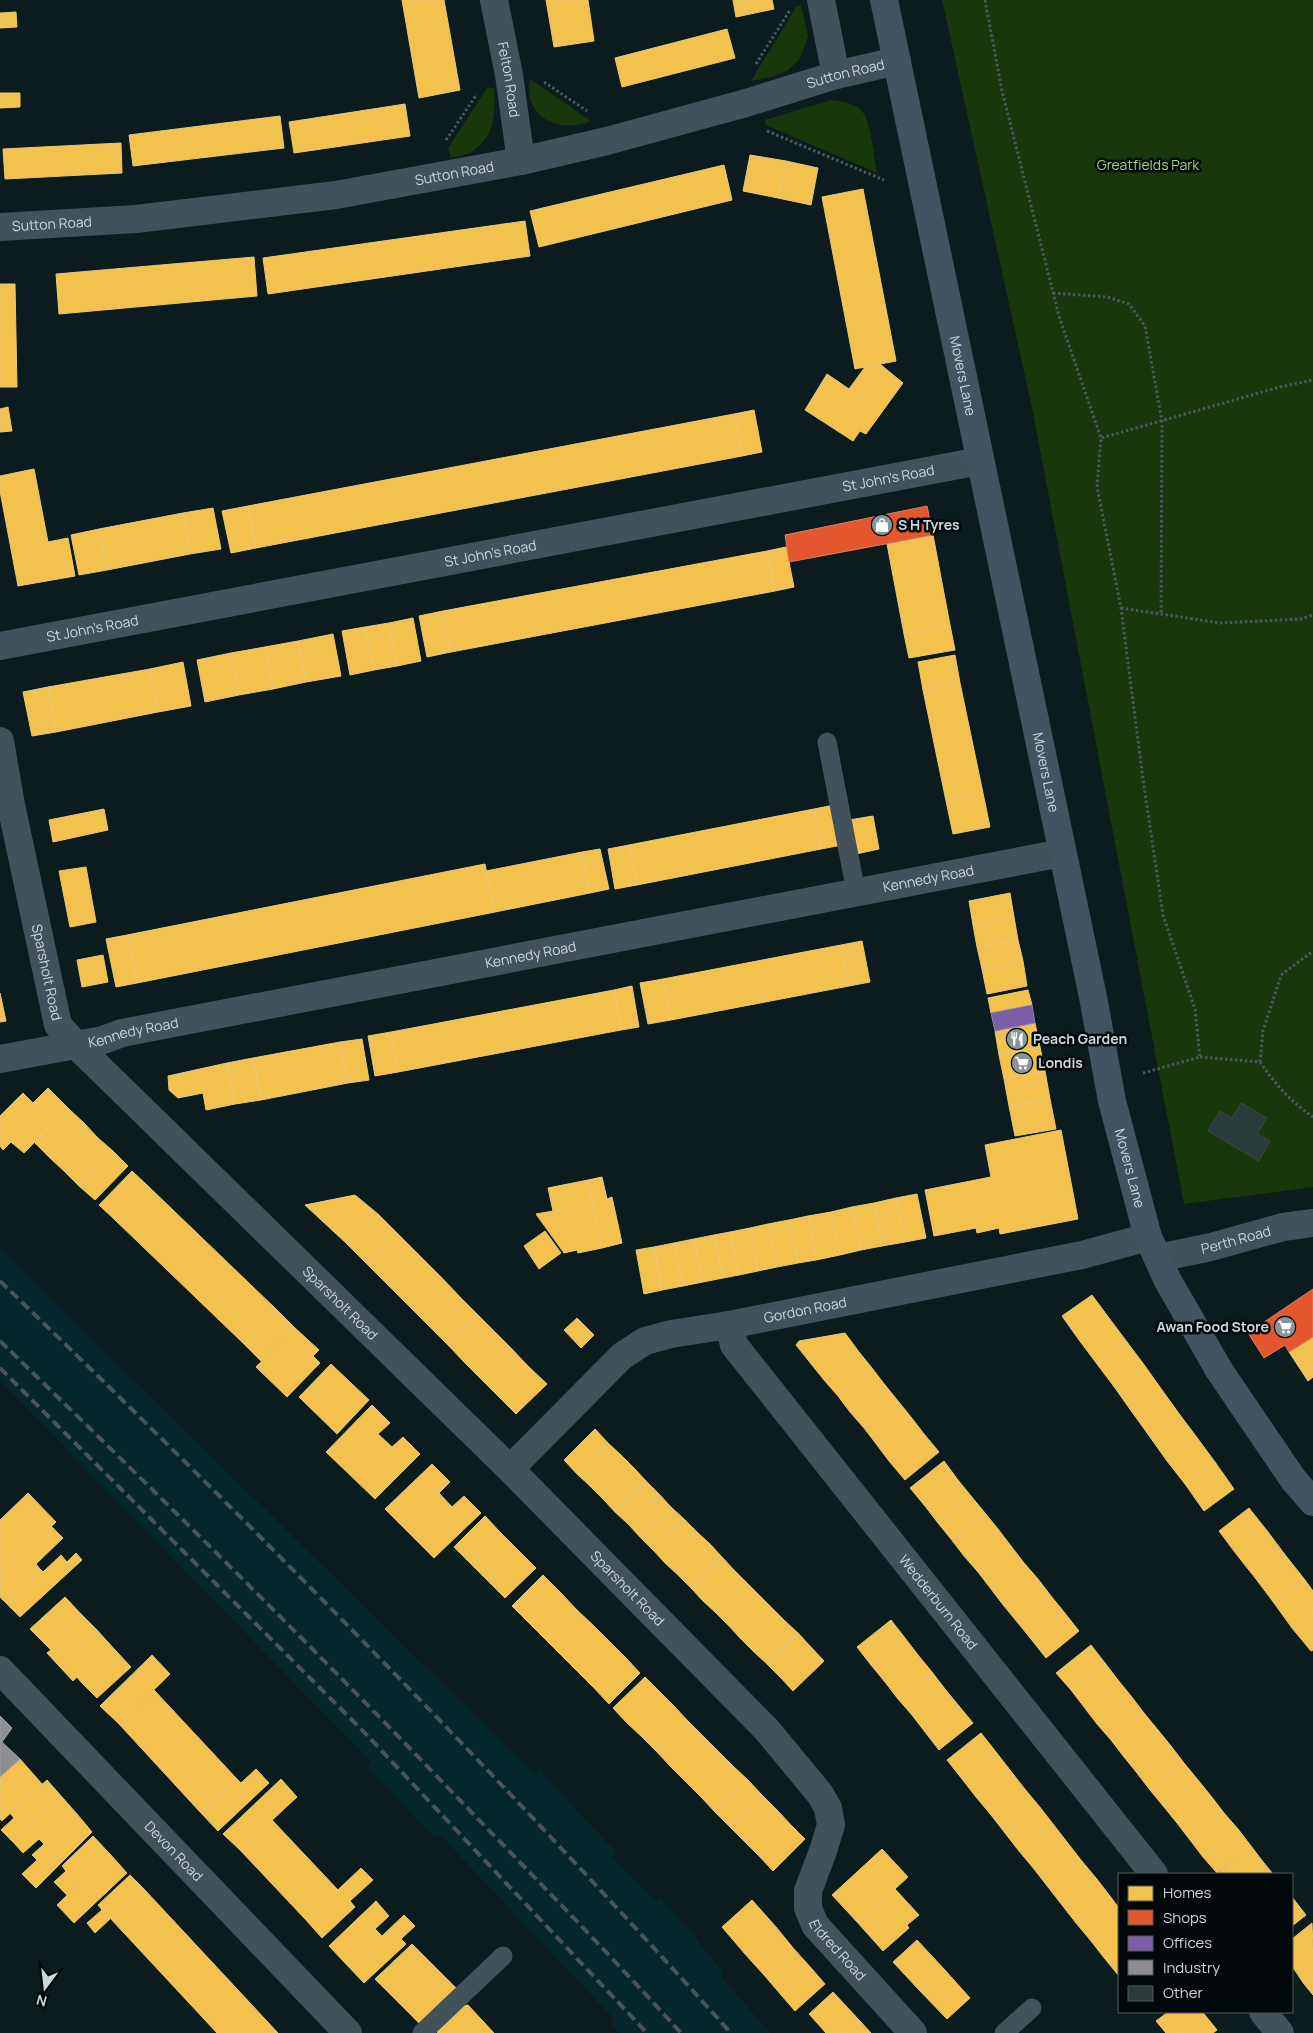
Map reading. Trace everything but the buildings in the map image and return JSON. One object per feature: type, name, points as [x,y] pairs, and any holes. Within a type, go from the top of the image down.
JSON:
[{"type":"street","name":"Felton Road","points":[[494,0],[509,75],[521,161]]},
{"type":"street","points":[[821,0],[836,75]]},
{"type":"street","name":"Movers Lane","points":[[884,0],[1093,998],[1112,1101],[1153,1247],[1168,1281],[1219,1370],[1293,1479],[1313,1502]]},
{"type":"street","name":"Sutton Road","points":[[0,227],[136,219],[336,195],[521,161],[607,141],[746,103],[836,75],[897,62]]},
{"type":"street","name":"St John's Road","points":[[0,646],[980,460]]},
{"type":"street","name":"Sparsholt Road","points":[[0,741],[6,806],[58,1025],[76,1045],[510,1469],[767,1730],[820,1794]]},
{"type":"street","name":"Kennedy Road","points":[[0,1059],[1062,853]]},
{"type":"street","name":"Perth Road","points":[[1153,1247],[1211,1247],[1283,1227],[1313,1223]]},
{"type":"street","name":"Gordon Road","points":[[510,1469],[622,1356],[645,1341],[671,1334],[729,1325],[1082,1255],[1153,1247]]},
{"type":"street","name":"Wedderburn Road","points":[[729,1325],[734,1345],[1153,1873]]},
{"type":"street","name":"Devon Road","points":[[0,1670],[348,2033]]},
{"type":"street","name":"Eldred Road","points":[[820,1794],[828,1808],[830,1824],[824,1851],[808,1891],[808,1908],[815,1925],[913,2033]]},
{"type":"street","points":[[1264,2013],[1280,2033]]},
{"type":"lane","points":[[827,742],[856,892]]},
{"type":"lane","points":[[422,2033],[503,1956]]},
{"type":"lane","points":[[1004,2033],[1032,2008]]},
{"type":"path","points":[[985,0],[1002,91],[1059,316],[1101,438],[1097,487],[1121,608],[1143,780],[1163,914],[1196,1009],[1200,1057]]},
{"type":"path","points":[[752,70],[791,8]]},
{"type":"path","points":[[537,77],[595,116]]},
{"type":"path","points":[[441,147],[482,86]]},
{"type":"path","points":[[760,128],[884,180]]},
{"type":"path","points":[[1053,293],[1107,297],[1128,304],[1145,326],[1162,421],[1161,614]]},
{"type":"path","points":[[1101,438],[1280,387],[1313,380]]},
{"type":"path","points":[[1121,608],[1220,623],[1301,620],[1313,614]]},
{"type":"path","points":[[1313,951],[1281,975],[1263,1030],[1260,1062],[1276,1086],[1313,1117]]},
{"type":"path","points":[[1143,1073],[1200,1057],[1260,1062]]},
{"type":"shaded area","points":[[0,1249],[536,1775],[540,1771],[616,1852],[612,1857],[656,1901],[660,1898],[697,1938],[724,1973],[721,1976],[770,2033],[620,2033],[610,2023],[614,2019],[441,1836],[432,1835],[367,1766],[371,1762],[0,1381]]},
{"type":"green space","name":"Greatfields Park","points":[[942,0],[1313,0],[1313,1187],[1184,1204],[1031,403]]},
{"type":"green space","points":[[801,5],[808,37],[799,60],[787,71],[772,77],[751,81],[796,7]]},
{"type":"green space","points":[[530,79],[591,121],[567,125],[546,119],[532,103],[529,92]]},
{"type":"green space","points":[[487,88],[494,88],[495,106],[490,131],[473,151],[451,158],[448,148]]},
{"type":"green space","points":[[831,100],[854,105],[864,114],[872,139],[877,173],[766,125],[765,120]]},
{"type":"railway","points":[[0,1281],[187,1464],[372,1650],[643,1936],[731,2033]]},
{"type":"railway","points":[[0,1341],[300,1636],[579,1924],[681,2033]]},
{"type":"railway","points":[[0,1368],[364,1732],[647,2033]]},
{"type":"place","name":"S H Tyres","points":[[882,525]]},
{"type":"place","name":"Peach Garden","points":[[1017,1039]]},
{"type":"place","name":"Londis","points":[[1022,1063]]},
{"type":"place","name":"Awan Food Store","points":[[1285,1327]]}]
